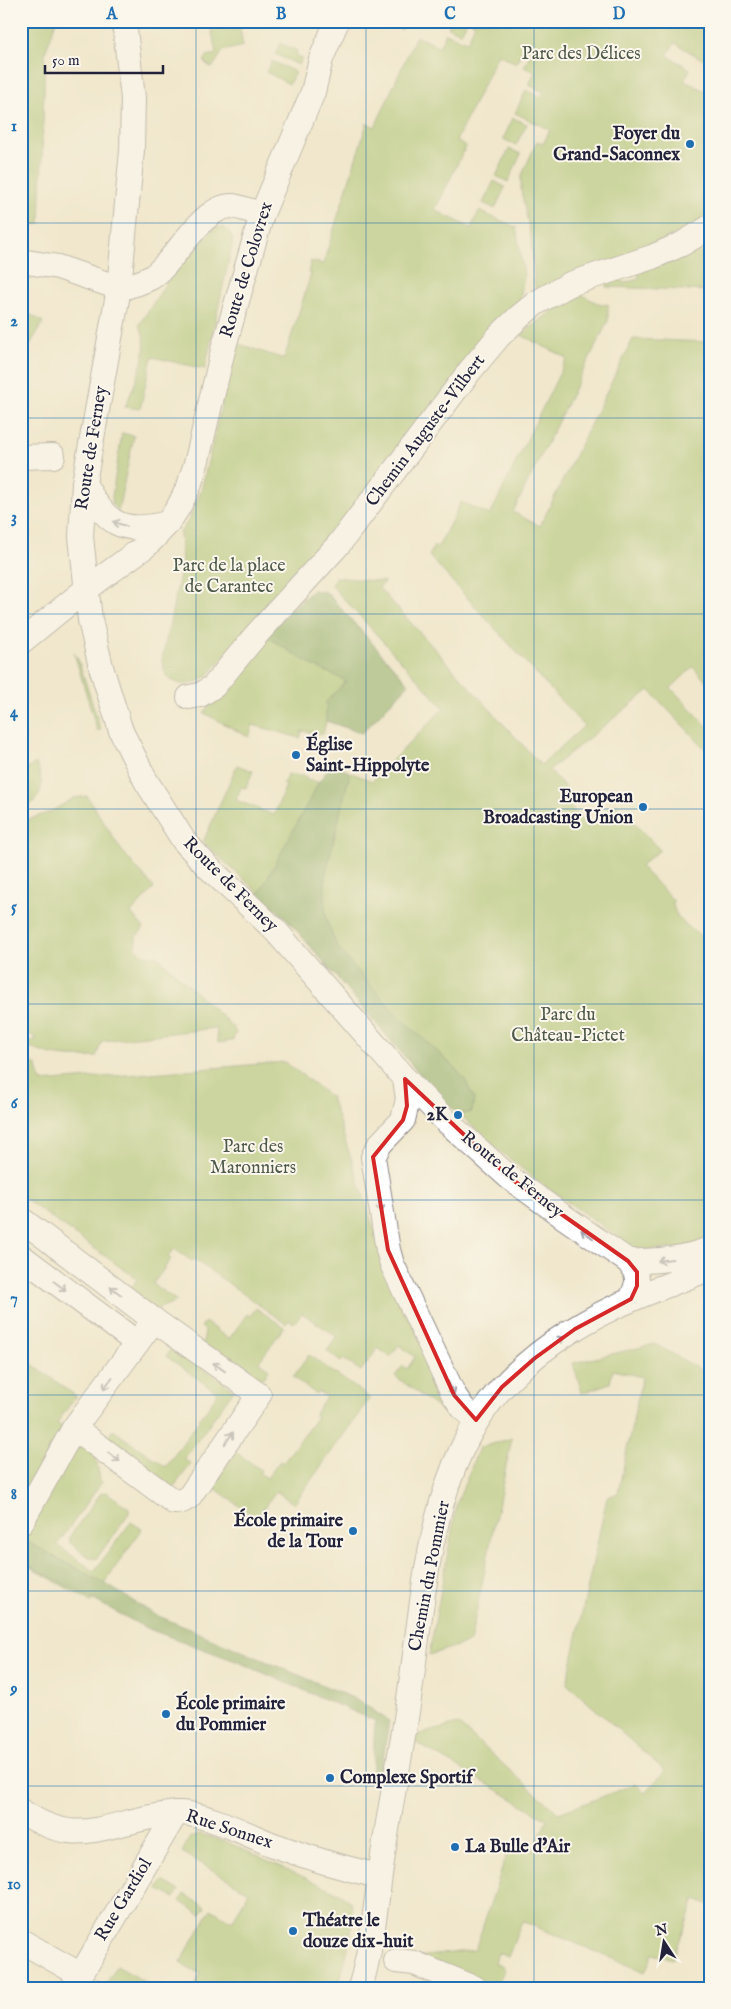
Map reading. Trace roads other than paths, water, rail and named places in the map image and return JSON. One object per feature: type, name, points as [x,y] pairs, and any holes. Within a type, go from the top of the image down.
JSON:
[{"type":"street","name":"Route de Ferney","points":[[124,21],[133,98],[132,150],[119,288],[84,483],[81,537],[85,590],[90,620],[101,667],[121,730],[146,781],[176,830],[207,866],[274,929],[405,1079],[445,1120],[528,1192],[628,1261]]},
{"type":"street","name":"Route de Colovrex","points":[[21,642],[85,590],[146,545],[168,523],[179,506],[189,486],[197,460],[223,350],[262,214],[313,92],[321,59],[337,21]]},
{"type":"street","points":[[21,261],[45,264],[119,288],[134,285],[153,276],[168,262],[205,219],[215,212],[232,206],[262,214]]},
{"type":"street","name":"Chemin Auguste-Vilbert","points":[[189,697],[200,695],[214,686],[256,635],[339,544],[469,372],[498,336],[520,316],[536,303],[570,284],[652,257],[682,244],[710,227]]},
{"type":"street","points":[[21,458],[53,456]]},
{"type":"street","points":[[84,483],[105,515],[117,524],[136,528],[148,528],[168,523]]},
{"type":"street","points":[[405,1079],[408,1099],[403,1120],[380,1144],[372,1157],[388,1250],[398,1278],[454,1395],[463,1408],[476,1420]]},
{"type":"street","points":[[403,1120],[422,1117],[445,1120]]},
{"type":"street","points":[[21,1220],[154,1320],[259,1395],[189,1497],[182,1501],[174,1502],[74,1428]]},
{"type":"street","points":[[628,1261],[651,1262],[673,1259],[710,1249]]},
{"type":"street","points":[[21,1256],[137,1343]]},
{"type":"street","points":[[628,1261],[637,1272],[638,1286],[631,1300]]},
{"type":"street","name":"Chemin du Pommier","points":[[360,1988],[370,1948],[379,1876],[435,1531],[451,1476],[466,1439],[476,1420],[502,1387],[535,1358],[575,1330],[631,1300],[710,1268]]},
{"type":"street","points":[[21,1523],[74,1428],[154,1320]]},
{"type":"street","name":"Rue Sonnex","points":[[21,1811],[50,1828],[68,1832],[93,1831],[141,1819],[176,1813],[201,1818],[347,1870],[379,1876]]},
{"type":"street","name":"Rue Gardiol","points":[[77,1981],[176,1813]]},
{"type":"street","points":[[21,1941],[77,1981]]},
{"type":"street","points":[[396,1962],[414,1962],[475,1988]]},
{"type":"place","name":"Foyer du Grand-Saconnex","points":[[690,144]]},
{"type":"place","name":"Église Saint-Hippolyte","points":[[296,755]]},
{"type":"place","name":"European Broadcasting Union","points":[[643,807]]},
{"type":"place","name":"2K","points":[[458,1115]]},
{"type":"place","name":"École primaire de la Tour","points":[[353,1531]]},
{"type":"place","name":"École primaire du Pommier","points":[[166,1714]]},
{"type":"place","name":"Complexe Sportif","points":[[330,1778]]},
{"type":"place","name":"La Bulle d'Air","points":[[455,1847]]},
{"type":"place","name":"Théatre le douze dix-huit","points":[[293,1931]]},
{"type":"park label","name":"Parc des Délices","points":[[581,54]]},
{"type":"park label","name":"Parc de la place de Carantec","points":[[229,576]]},
{"type":"park label","name":"Parc du Château-Pictet","points":[[568,1025]]},
{"type":"park label","name":"Parc des Maronniers","points":[[253,1157]]}]
